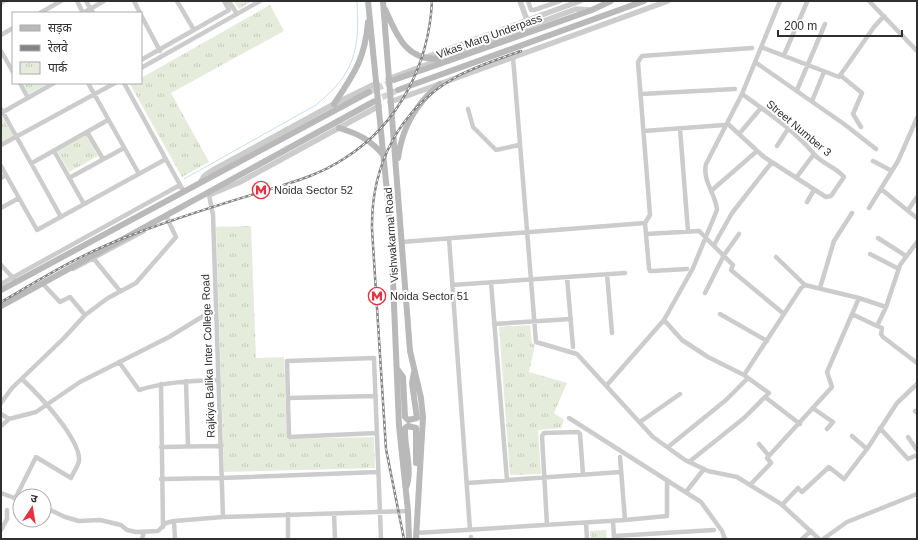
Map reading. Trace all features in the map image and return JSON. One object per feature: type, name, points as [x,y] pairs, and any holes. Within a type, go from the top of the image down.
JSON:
[{"type":"main road","name":"Vishwakarma Road","points":[[368,1],[391,232],[400,434],[408,511],[409,539]]},
{"type":"main road","name":"Vikas Marg Underpass","points":[[391,79],[592,10],[611,1]]},
{"type":"main road","name":"Vikas Marg Underpass","points":[[398,90],[644,1]]},
{"type":"main road","name":"Vishwakarma Road","points":[[383,4],[391,79],[390,102],[410,351],[421,398],[423,417],[416,536]]},
{"type":"main road","points":[[383,4],[399,39],[411,52],[424,58],[439,59]]},
{"type":"main road","points":[[334,104],[353,76],[362,57],[370,12]]},
{"type":"main road","points":[[396,171],[401,143],[412,112],[427,94],[440,84]]},
{"type":"main road","points":[[1,290],[14,279],[184,192],[369,92]]},
{"type":"main road","points":[[1,306],[166,217],[373,102]]},
{"type":"main road","points":[[339,128],[361,136],[374,144],[384,156]]},
{"type":"main road","points":[[14,279],[25,293]]},
{"type":"main road","points":[[398,370],[403,377],[405,417],[408,420],[417,418],[412,383],[414,371]]},
{"type":"main road","points":[[406,489],[409,479],[405,428],[408,426],[416,428],[417,434],[415,478],[418,488]]},
{"type":"street","points":[[47,11],[60,1]]},
{"type":"street","points":[[77,1],[82,12]]},
{"type":"street","points":[[86,1],[92,11],[104,1]]},
{"type":"street","points":[[134,1],[139,12]]},
{"type":"street","points":[[177,1],[194,30]]},
{"type":"street","points":[[142,59],[229,10],[224,1]]},
{"type":"street","points":[[229,1],[237,14]]},
{"type":"street","points":[[142,67],[260,1]]},
{"type":"street","points":[[520,1],[527,20]]},
{"type":"street","points":[[528,1],[531,10],[534,10],[560,1]]},
{"type":"street","points":[[424,58],[580,1]]},
{"type":"street","points":[[390,102],[668,1]]},
{"type":"street","points":[[607,385],[664,320],[693,268],[717,210],[705,170],[726,124],[742,94],[780,1]]},
{"type":"street","points":[[869,1],[917,51]]},
{"type":"street","points":[[784,55],[808,2]]},
{"type":"street","points":[[391,79],[439,59],[576,9],[592,10]]},
{"type":"street","points":[[761,47],[784,55],[837,78],[874,27],[884,16]]},
{"type":"street","points":[[142,18],[162,55]]},
{"type":"street","points":[[583,24],[586,32]]},
{"type":"street","points":[[797,90],[824,24]]},
{"type":"street","points":[[1,35],[12,29]]},
{"type":"street","points":[[687,269],[650,271],[645,223],[650,215],[638,62],[642,56],[752,48]]},
{"type":"street","points":[[1,51],[11,63]]},
{"type":"street","points":[[513,57],[536,342],[577,354],[653,437],[689,462],[704,469],[737,477],[782,505],[819,539]]},
{"type":"street","points":[[755,62],[797,90],[876,149]]},
{"type":"street","points":[[812,101],[824,72]]},
{"type":"street","points":[[840,75],[862,93],[853,114],[861,127]]},
{"type":"street","points":[[200,183],[204,176],[214,170],[334,104],[377,83]]},
{"type":"street","points":[[21,84],[28,98]]},
{"type":"street","points":[[52,84],[28,98],[2,110],[61,217]]},
{"type":"street","points":[[89,84],[96,94],[108,120],[139,174]]},
{"type":"street","points":[[1,145],[113,84]]},
{"type":"street","points":[[125,84],[184,192]]},
{"type":"street","points":[[641,94],[735,89]]},
{"type":"street","name":"Street Number 3","points":[[742,94],[844,177],[829,198],[814,190]]},
{"type":"street","points":[[208,193],[240,182],[379,106]]},
{"type":"street","points":[[739,134],[761,108]]},
{"type":"street","points":[[468,109],[473,127],[496,150],[519,145]]},
{"type":"street","points":[[32,163],[108,120]]},
{"type":"street","points":[[869,208],[892,171],[917,120]]},
{"type":"street","points":[[644,131],[726,124],[757,151],[814,190],[807,202]]},
{"type":"street","points":[[680,129],[688,231]]},
{"type":"street","points":[[777,146],[788,130]]},
{"type":"street","points":[[87,132],[102,159]]},
{"type":"street","points":[[69,178],[124,148]]},
{"type":"street","points":[[54,151],[84,204]]},
{"type":"street","points":[[712,191],[757,151]]},
{"type":"street","points":[[796,178],[814,154]]},
{"type":"street","points":[[1,166],[37,230],[166,159]]},
{"type":"street","points":[[873,161],[892,171]]},
{"type":"street","points":[[714,245],[732,213],[772,162]]},
{"type":"street","points":[[1,178],[6,175]]},
{"type":"street","points":[[1,284],[14,279],[180,185]]},
{"type":"street","points":[[881,189],[917,218]]},
{"type":"street","name":"Rajkiya Balika Inter College Road","points":[[208,193],[213,215],[223,517]]},
{"type":"street","points":[[908,210],[917,197]]},
{"type":"street","points":[[1,208],[19,198]]},
{"type":"street","points":[[820,288],[834,241],[852,213]]},
{"type":"street","points":[[1,309],[94,259],[166,217],[176,237],[136,283],[120,291],[85,315],[22,378],[1,403]]},
{"type":"street","points":[[402,242],[645,223]]},
{"type":"street","points":[[646,234],[699,231],[733,264],[731,270],[784,314]]},
{"type":"street","points":[[705,293],[724,255],[739,234]]},
{"type":"street","points":[[449,238],[470,530]]},
{"type":"street","points":[[878,238],[906,256]]},
{"type":"street","points":[[877,326],[886,307],[899,269],[906,256],[917,242]]},
{"type":"street","points":[[870,254],[899,269]]},
{"type":"street","points":[[776,257],[806,285],[859,298],[886,307]]},
{"type":"street","points":[[94,259],[120,291]]},
{"type":"street","points":[[1,265],[14,279]]},
{"type":"street","points":[[452,285],[625,273]]},
{"type":"street","points":[[607,274],[612,333]]},
{"type":"street","points":[[567,277],[573,347]]},
{"type":"street","points":[[491,282],[507,480]]},
{"type":"street","points":[[44,285],[60,302],[68,298],[71,299],[85,315]]},
{"type":"street","points":[[668,447],[726,400],[746,377],[784,314],[801,288],[806,285]]},
{"type":"street","points":[[769,456],[832,388],[827,372],[859,298]]},
{"type":"street","points":[[1,426],[9,419],[36,412],[80,382],[169,337],[205,315],[216,313]]},
{"type":"street","points":[[720,314],[768,341]]},
{"type":"street","points":[[852,314],[882,328],[881,334],[917,364]]},
{"type":"street","points":[[494,324],[571,319]]},
{"type":"street","points":[[664,320],[682,340],[708,357],[746,377],[769,393],[744,418],[689,462]]},
{"type":"street","points":[[377,433],[289,437],[287,361],[374,358],[376,396],[381,539]]},
{"type":"street","points":[[120,362],[139,390],[161,384],[186,381],[218,380]]},
{"type":"street","points":[[22,378],[47,404],[75,444],[79,462],[71,478],[36,457],[23,488]]},
{"type":"street","points":[[186,381],[188,446]]},
{"type":"street","points":[[161,384],[161,479],[163,527]]},
{"type":"street","points":[[782,505],[798,488],[802,492],[829,467],[844,479],[897,403],[917,384]]},
{"type":"street","points":[[640,422],[680,394]]},
{"type":"street","points":[[288,398],[376,396]]},
{"type":"street","points":[[765,397],[800,424]]},
{"type":"street","points":[[814,409],[833,422],[827,429]]},
{"type":"street","points":[[1,414],[9,419]]},
{"type":"street","points":[[569,418],[701,502],[722,531],[725,539]]},
{"type":"street","points":[[880,428],[908,459],[917,455]]},
{"type":"street","points":[[547,525],[542,436],[544,433],[578,432],[580,434],[583,474]]},
{"type":"street","points":[[852,436],[867,448]]},
{"type":"street","points":[[908,438],[917,450]]},
{"type":"street","points":[[750,485],[771,463],[767,458],[769,456],[760,444]]},
{"type":"street","points":[[161,447],[220,446]]},
{"type":"street","points":[[620,457],[625,520]]},
{"type":"street","points":[[686,492],[704,469]]},
{"type":"street","points":[[161,479],[378,472]]},
{"type":"street","points":[[467,483],[621,472]]},
{"type":"street","points":[[416,536],[470,530],[586,523],[667,516],[667,480]]},
{"type":"street","points":[[1,493],[12,498]]},
{"type":"street","points":[[823,539],[847,522],[917,494]]},
{"type":"street","points":[[1,530],[7,519],[7,510]]},
{"type":"street","points":[[52,511],[64,517],[79,521],[100,520],[121,525],[130,532],[144,532],[158,531],[169,522],[174,521],[223,517],[408,511]]},
{"type":"street","points":[[288,514],[288,539]]},
{"type":"street","points":[[334,514],[335,539]]},
{"type":"street","points":[[174,521],[175,539]]},
{"type":"street","points":[[613,521],[614,538],[648,533],[714,530]]},
{"type":"street","points":[[586,523],[587,539]]},
{"type":"street","points":[[802,539],[811,531]]},
{"type":"street","points":[[142,539],[144,532]]},
{"type":"street","points":[[648,533],[648,539]]},
{"type":"green space","points":[[234,1],[252,1],[239,9]]},
{"type":"green space","points":[[270,5],[284,31],[171,93],[209,162],[182,177],[130,84],[142,84],[142,77]]},
{"type":"green space","points":[[24,84],[47,84],[29,94]]},
{"type":"green space","points":[[1,115],[14,137],[1,143]]},
{"type":"green space","points":[[86,135],[98,156],[69,172],[57,151]]},
{"type":"green space","points":[[251,226],[256,358],[284,357],[287,439],[374,437],[375,468],[224,472],[216,227]]},
{"type":"green space","points":[[530,325],[532,343],[535,345],[529,372],[567,383],[554,413],[564,420],[561,428],[538,430],[541,474],[510,475],[499,327]]},
{"type":"green space","points":[[606,530],[607,539],[591,539],[590,531]]},
{"type":"waterway","points":[[184,179],[316,105],[329,93],[347,71],[356,47],[358,18],[357,1]]},
{"type":"tunnel","points":[[369,92],[393,81]]},
{"type":"tunnel","points":[[374,101],[398,90]]},
{"type":"railway","points":[[1,302],[61,267],[108,244],[175,219],[304,178],[345,158],[364,144],[381,128],[408,90],[425,47],[430,24],[432,1]]},
{"type":"railway","points":[[404,539],[386,449],[372,229],[373,205],[377,183],[383,161],[392,141],[404,122],[419,105],[436,90],[456,77],[480,66],[521,51]]},
{"type":"place","name":"Noida Sector 52","points":[[261,190]]},
{"type":"place","name":"Noida Sector 51","points":[[377,296]]}]
